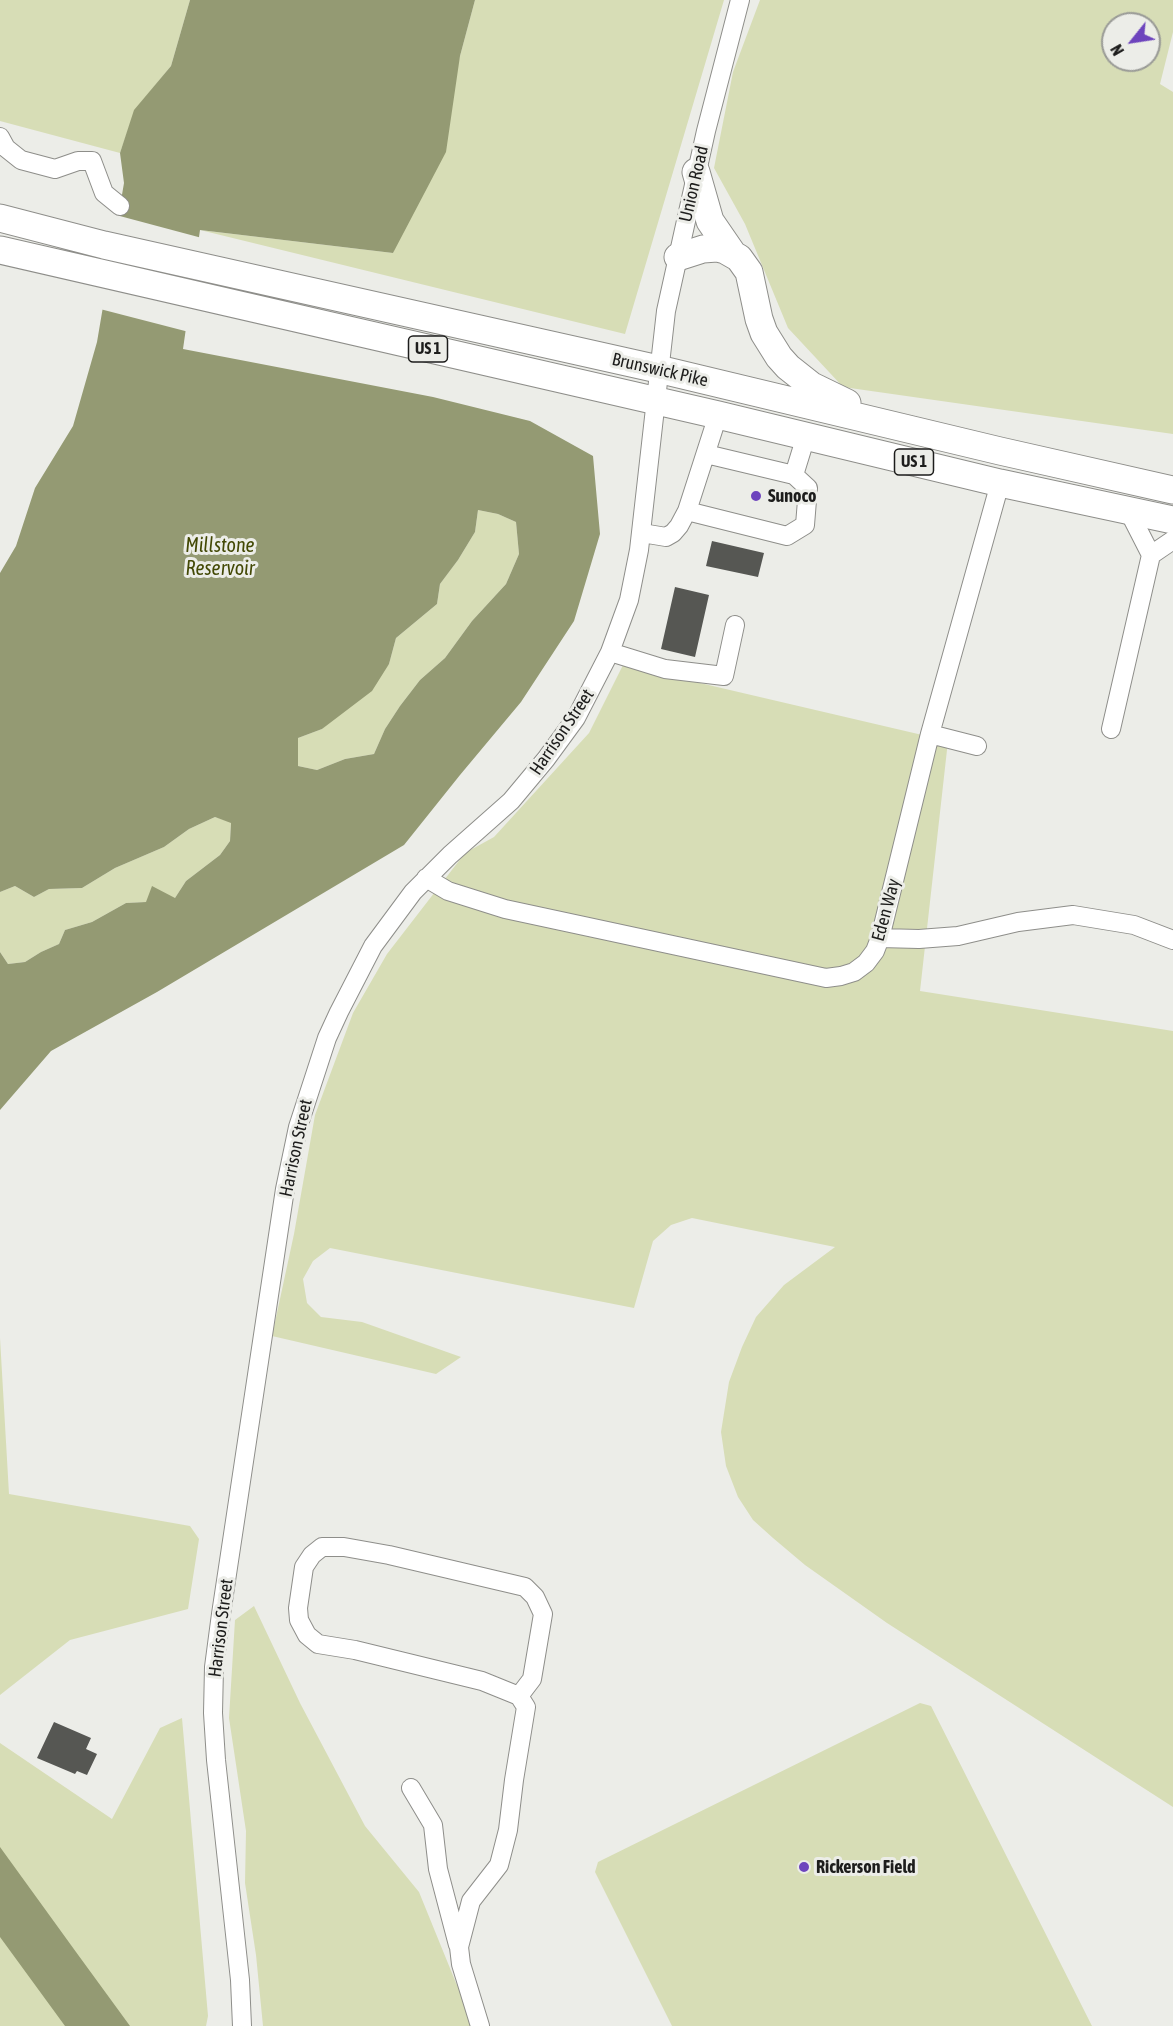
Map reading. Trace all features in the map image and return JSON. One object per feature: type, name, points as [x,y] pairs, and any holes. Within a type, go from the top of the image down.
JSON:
[{"type":"highway","points":[[696,172],[710,221],[732,253]]},
{"type":"highway","name":"Brunswick Pike","points":[[0,218],[104,245],[658,369],[1173,490]]},
{"type":"highway","points":[[678,257],[703,249],[717,248],[739,258],[749,272],[764,333],[788,367],[824,393],[900,427]]},
{"type":"highway","name":"Brunswick Pike","points":[[0,250],[718,415],[1000,483],[1173,520]]},
{"type":"street","name":"Union Road","points":[[658,369],[666,311],[696,172],[740,0]]},
{"type":"street","points":[[0,137],[6,147],[21,160],[56,169],[78,161],[92,161],[104,193],[120,206]]},
{"type":"street","name":"Harrison Street","points":[[242,2026],[240,1980],[216,1760],[213,1713],[214,1667],[290,1157],[305,1101],[339,1012],[373,946],[400,907],[426,878],[511,801],[546,759],[576,718],[610,652],[629,600],[642,533],[658,369]]},
{"type":"street","points":[[642,533],[666,537],[673,534],[687,511],[718,415]]},
{"type":"street","points":[[794,475],[806,436]]},
{"type":"street","points":[[687,511],[787,536],[806,525],[808,488],[794,475],[706,454]]},
{"type":"street","name":"Eden Way","points":[[426,878],[448,891],[505,909],[826,978],[854,972],[866,963],[875,951],[880,938],[930,734],[1000,483]]},
{"type":"street","points":[[1111,729],[1151,555],[1128,510]]},
{"type":"street","points":[[1151,555],[1173,540]]},
{"type":"street","points":[[610,652],[665,669],[724,676],[735,625]]},
{"type":"street","points":[[930,734],[977,746]]},
{"type":"street","points":[[880,938],[919,939],[958,936],[1018,922],[1073,915],[1134,925],[1173,940]]},
{"type":"street","points":[[459,1947],[471,1901],[499,1865],[508,1830],[526,1707],[519,1696],[482,1682],[355,1650],[318,1644],[307,1635],[299,1620],[298,1608],[304,1567],[312,1555],[322,1547],[344,1547],[400,1557],[525,1587],[535,1597],[543,1614],[532,1679],[519,1696]]},
{"type":"street","points":[[411,1788],[433,1825],[438,1869],[459,1947],[461,1964],[480,2026]]},
{"type":"shaded area","points":[[0,0],[190,0],[171,66],[135,110],[120,153],[0,121]]},
{"type":"shaded area","points":[[475,0],[724,0],[625,334],[200,230],[393,253],[460,56]]},
{"type":"shaded area","points":[[760,0],[1173,0],[1173,32],[1160,84],[1173,92],[1173,434],[843,387],[788,328],[745,224],[714,168],[733,72]]},
{"type":"shaded area","points":[[478,510],[498,514],[516,522],[519,554],[506,584],[472,621],[445,658],[420,680],[385,729],[374,754],[345,759],[317,770],[298,766],[298,738],[322,729],[389,664],[396,638],[437,604],[440,584],[475,532]]},
{"type":"shaded area","points":[[623,665],[948,741],[920,991],[1173,1031],[1173,1807],[887,1623],[805,1565],[753,1520],[738,1497],[726,1466],[721,1432],[729,1382],[742,1347],[756,1317],[784,1285],[835,1247],[692,1218],[671,1225],[653,1241],[634,1308],[330,1248],[313,1261],[303,1279],[307,1303],[321,1317],[362,1322],[461,1357],[436,1374],[272,1336],[294,1234],[315,1115],[353,1013],[387,954],[465,853],[494,837],[589,733]]},
{"type":"shaded area","points":[[215,817],[231,822],[230,841],[220,855],[186,881],[175,898],[126,903],[92,922],[65,930],[59,944],[25,962],[8,964],[0,952],[0,892],[15,886],[34,897],[49,889],[82,888],[115,868],[164,847],[189,829]]},
{"type":"shaded area","points":[[0,1338],[9,1494],[190,1526],[199,1539],[188,1609],[70,1640],[0,1695]]},
{"type":"shaded area","points":[[254,1606],[300,1703],[365,1826],[419,1892],[456,1983],[479,2026],[263,2026],[256,1955],[245,1883],[246,1831],[229,1718],[235,1620]]},
{"type":"shaded area","name":"Rickerson Field","points":[[920,1703],[931,1706],[1092,2026],[672,2026],[595,1872],[598,1862]]},
{"type":"shaded area","points":[[182,1718],[208,2016],[206,2026],[0,2026],[0,1743],[112,1819],[160,1728]]},
{"type":"water","name":"Millstone Reservoir","points":[[190,0],[475,0],[460,56],[446,152],[393,253],[200,230],[183,349],[433,397],[530,421],[593,456],[600,534],[574,621],[521,702],[404,845],[157,992],[51,1051],[0,1110],[0,952],[8,964],[25,962],[59,944],[65,930],[92,922],[126,903],[146,902],[152,886],[175,898],[186,881],[220,855],[230,841],[231,823],[215,817],[189,829],[164,847],[115,868],[82,888],[49,889],[34,897],[15,886],[0,892],[0,573],[16,546],[35,488],[73,426],[97,342],[124,183],[120,153],[134,110],[171,66]],"holes":[[[478,510],[498,514],[516,522],[519,554],[506,584],[472,621],[445,658],[420,680],[385,729],[374,754],[345,759],[317,770],[298,766],[298,738],[322,729],[372,691],[389,664],[396,638],[437,604],[440,584],[475,532]]]},
{"type":"water","points":[[0,1847],[130,2026],[65,2026],[0,1937]]},
{"type":"pier","points":[[116,215],[202,238],[189,332],[100,309]]},
{"type":"building","points":[[712,541],[764,553],[758,577],[706,566]]},
{"type":"building","points":[[675,587],[709,595],[695,657],[661,649]]},
{"type":"building","points":[[54,1722],[91,1738],[86,1749],[97,1754],[87,1775],[77,1771],[75,1774],[37,1758]]},
{"type":"place","name":"Sunoco","points":[[756,496]]},
{"type":"place","name":"Rickerson Field","points":[[804,1867]]}]
